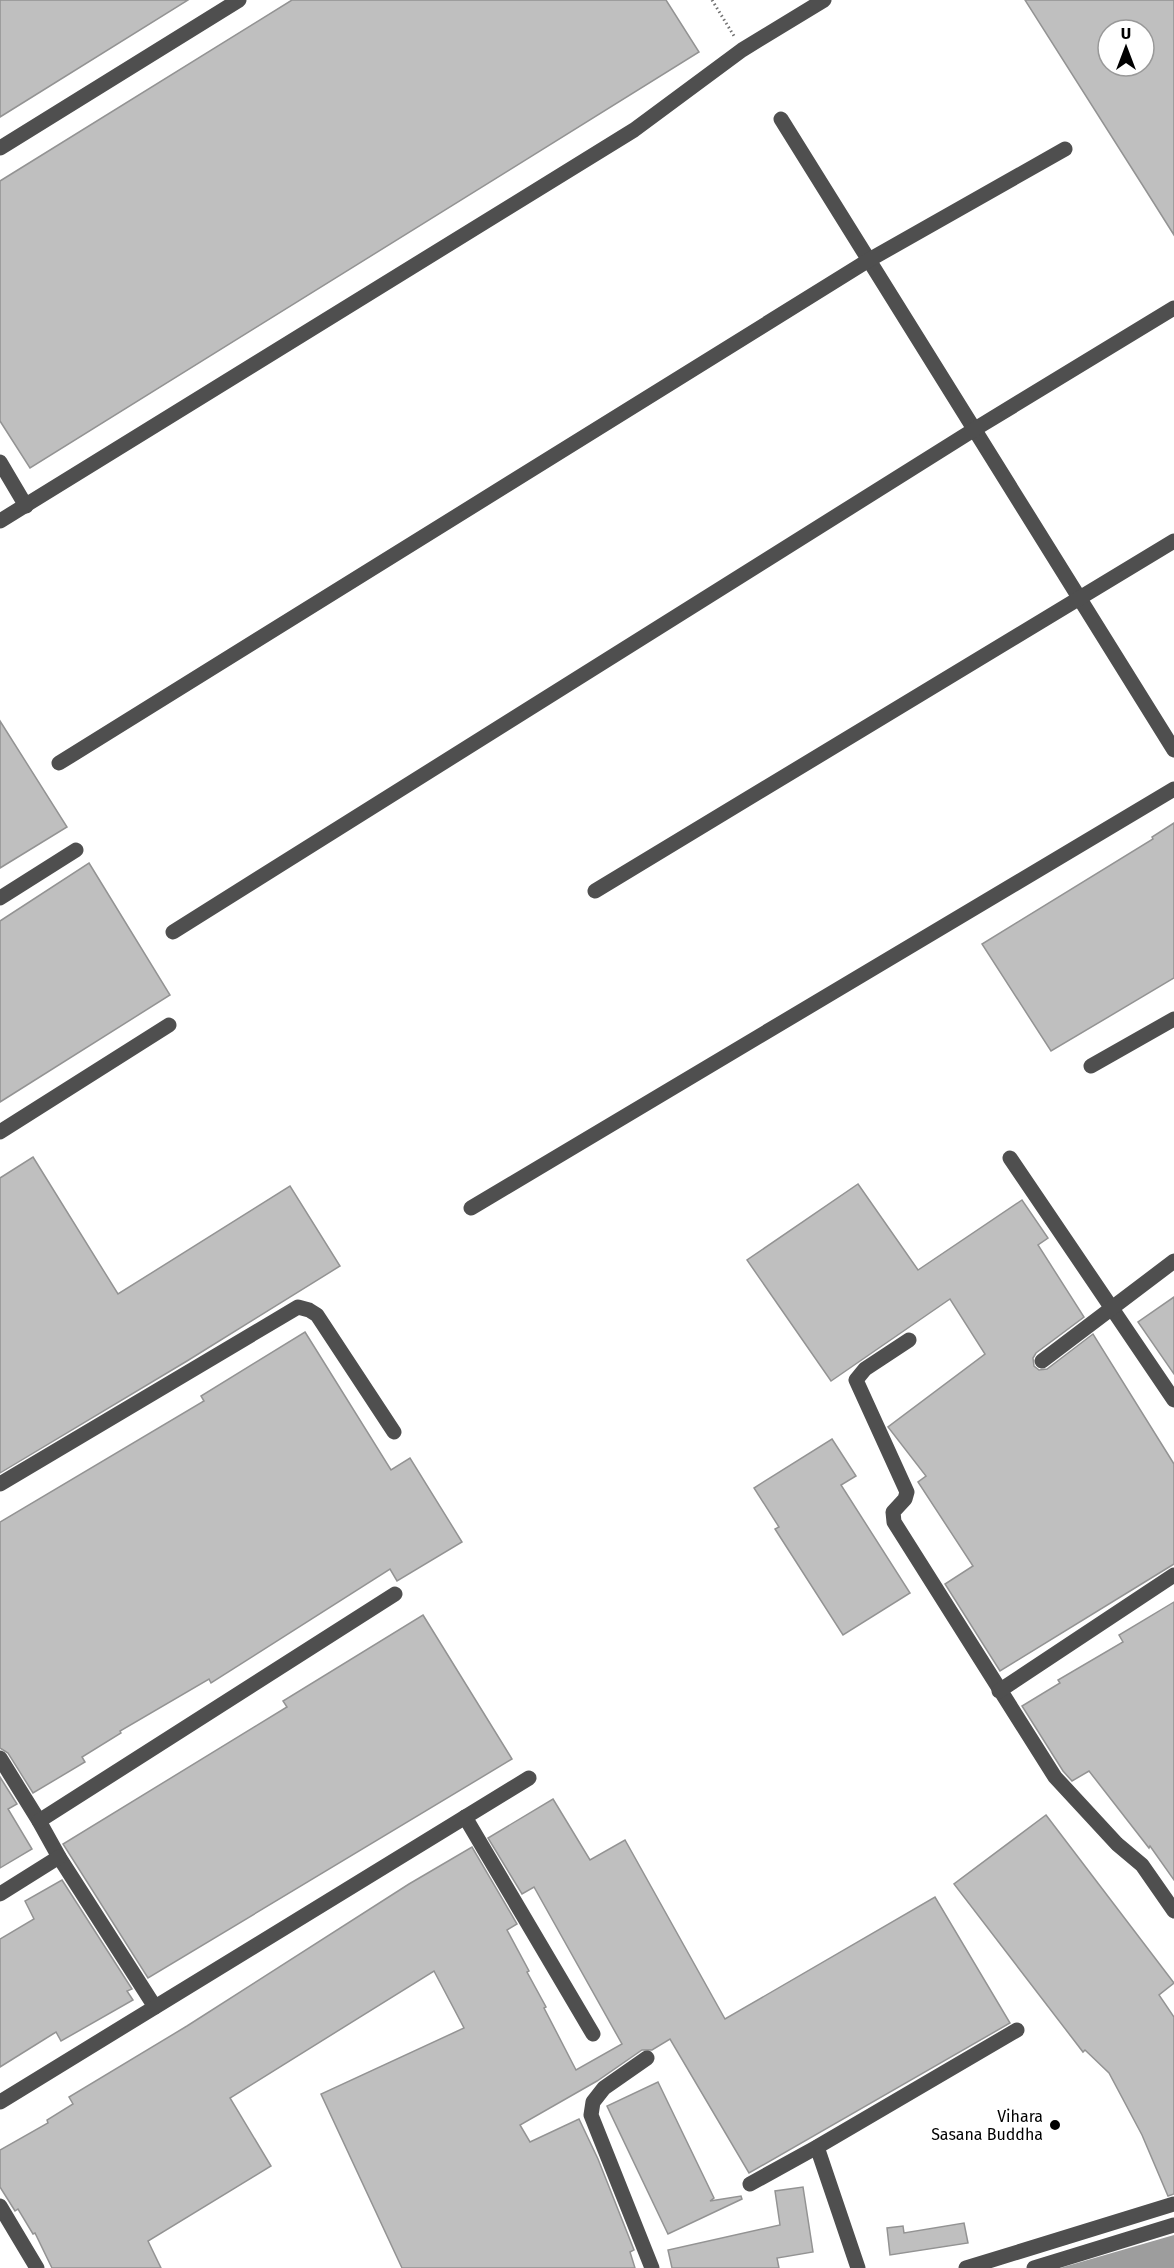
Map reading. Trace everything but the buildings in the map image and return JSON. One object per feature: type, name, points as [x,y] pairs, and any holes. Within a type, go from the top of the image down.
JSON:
[{"type":"lane","points":[[0,148],[239,0]]},
{"type":"lane","points":[[0,521],[634,130],[742,50],[824,0]]},
{"type":"lane","points":[[781,119],[1174,750]]},
{"type":"lane","points":[[59,763],[869,260],[1065,149]]},
{"type":"lane","points":[[173,932],[975,429],[1174,308]]},
{"type":"lane","points":[[0,462],[26,506]]},
{"type":"lane","points":[[595,891],[1174,541]]},
{"type":"lane","points":[[471,1208],[1174,789]]},
{"type":"lane","points":[[0,898],[76,850]]},
{"type":"lane","points":[[1091,1066],[1174,1019]]},
{"type":"lane","points":[[0,1132],[170,1025]]},
{"type":"lane","points":[[1010,1158],[1174,1400]]},
{"type":"lane","points":[[1042,1361],[1174,1261]]},
{"type":"lane","points":[[0,1484],[298,1307],[317,1315],[394,1432]]},
{"type":"lane","points":[[909,1340],[865,1369],[856,1380],[907,1492],[905,1499],[893,1512],[894,1522],[1055,1777],[1118,1844],[1142,1865],[1174,1911]]},
{"type":"lane","points":[[999,1691],[1174,1575]]},
{"type":"lane","points":[[39,1821],[395,1594]]},
{"type":"lane","points":[[0,1758],[39,1821],[58,1857],[155,2007]]},
{"type":"lane","points":[[0,2102],[529,1778]]},
{"type":"lane","points":[[465,1817],[593,2034]]},
{"type":"lane","points":[[0,1894],[58,1857]]},
{"type":"lane","points":[[750,2184],[1017,2030]]},
{"type":"lane","points":[[647,2058],[604,2088],[593,2102],[591,2115],[652,2268]]},
{"type":"lane","points":[[817,2147],[858,2268]]},
{"type":"lane","points":[[966,2268],[1174,2204]]},
{"type":"lane","points":[[0,2206],[37,2268]]},
{"type":"lane","points":[[1034,2268],[1174,2225]]},
{"type":"path","points":[[712,0],[742,50]]},
{"type":"shaded area","points":[[1174,2235],[1174,2268],[1060,2268]]},
{"type":"place","name":"Vihara Sasana Buddha","points":[[1055,2125]]}]
